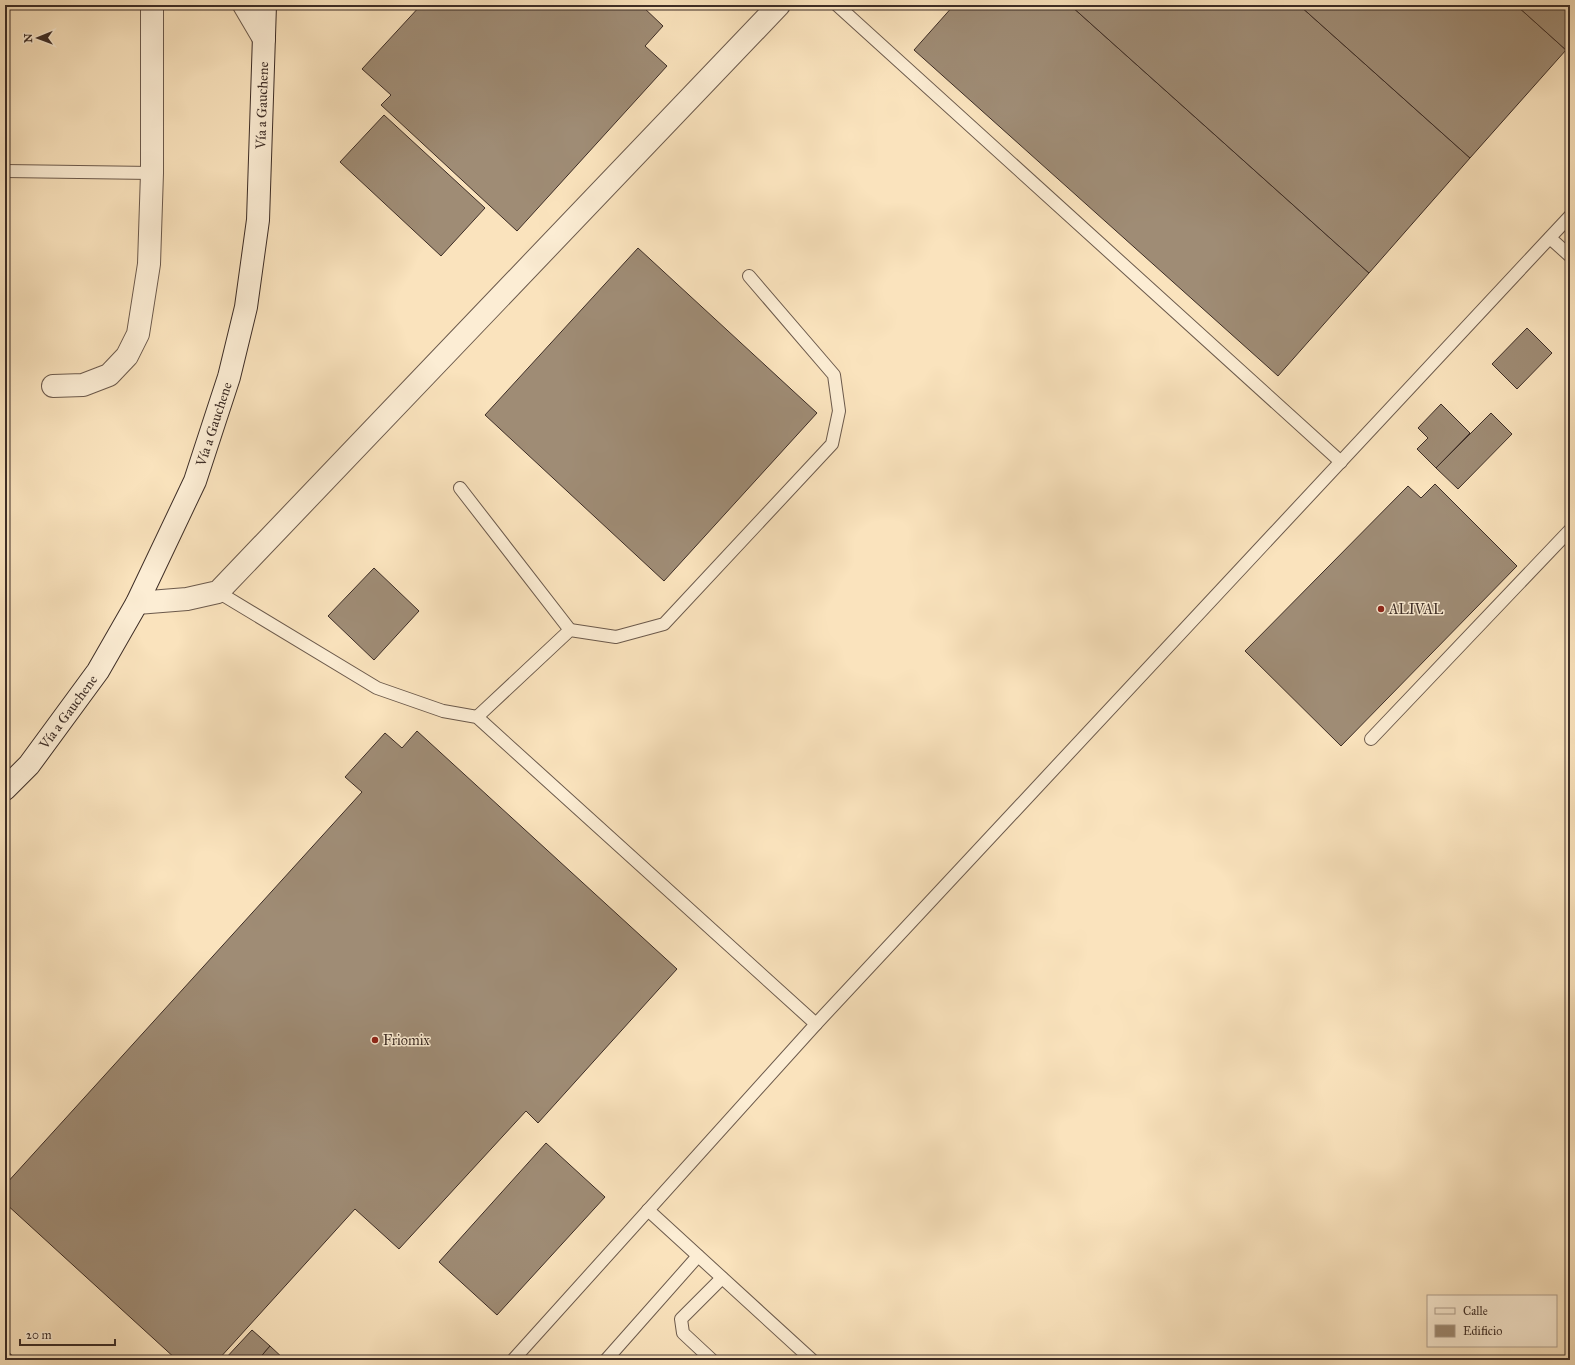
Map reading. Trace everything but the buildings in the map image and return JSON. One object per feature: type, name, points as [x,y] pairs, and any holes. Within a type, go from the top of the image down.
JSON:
[{"type":"street","points":[[53,386],[83,385],[109,375],[128,356],[138,334],[149,264],[152,174],[152,5]]},
{"type":"street","points":[[244,5],[264,40]]},
{"type":"street","name":"Vía a Gauchene","points":[[5,789],[29,765],[98,671],[137,603],[194,481],[229,377],[246,306],[258,220],[266,5]]},
{"type":"street","points":[[137,603],[187,599],[218,592],[779,5]]},
{"type":"lane","points":[[837,5],[1341,462]]},
{"type":"lane","points":[[5,171],[152,174]]},
{"type":"lane","points":[[513,1360],[816,1024],[1570,216]]},
{"type":"lane","points":[[1550,238],[1570,256]]},
{"type":"lane","points":[[460,488],[570,630],[616,637],[664,624],[832,444],[839,411],[834,375],[748,276]]},
{"type":"lane","points":[[1371,739],[1570,530]]},
{"type":"lane","points":[[218,592],[377,688],[443,711],[477,717],[816,1024]]},
{"type":"lane","points":[[477,717],[570,630]]},
{"type":"lane","points":[[648,1210],[812,1360]]},
{"type":"lane","points":[[606,1360],[698,1256]]},
{"type":"lane","points":[[712,1360],[683,1333],[681,1318],[722,1278]]},
{"type":"place","name":"ALIVAL","points":[[1381,609]]},
{"type":"place","name":"Friomix","points":[[375,1040]]}]
